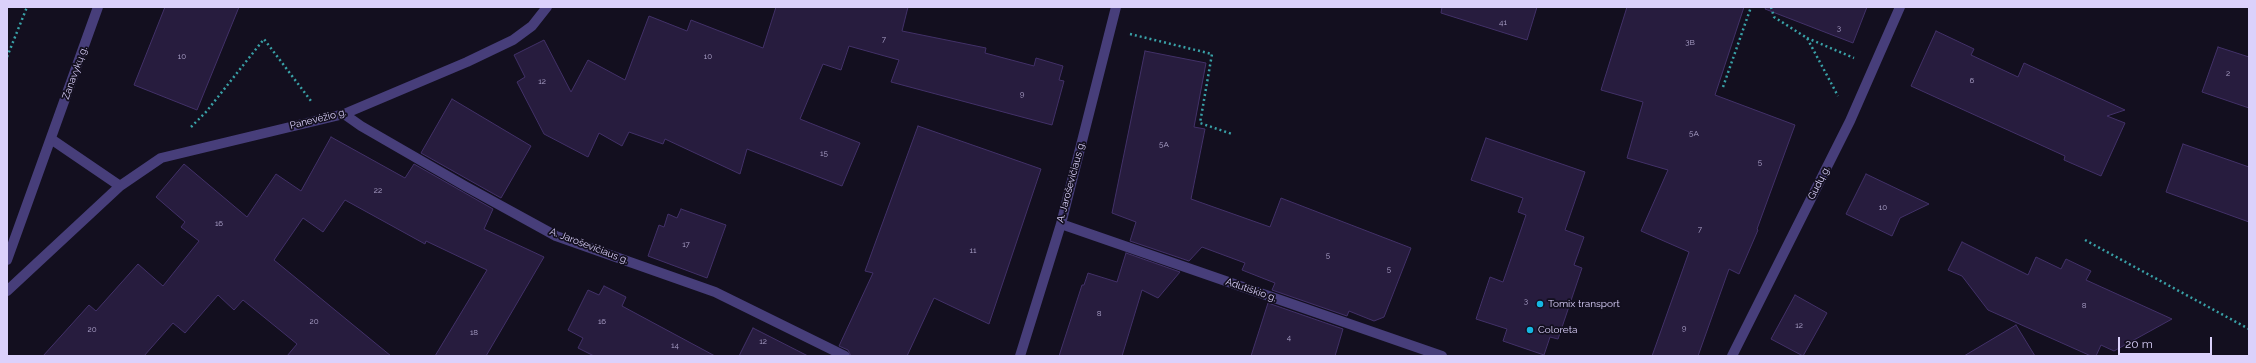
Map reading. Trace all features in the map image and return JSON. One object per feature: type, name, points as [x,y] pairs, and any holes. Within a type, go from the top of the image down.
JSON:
[{"type":"street","name":"Zanavykų g.","points":[[51,139],[98,7]]},
{"type":"street","name":"Panevėžio g.","points":[[7,291],[120,186],[161,158],[344,114],[467,62],[513,40],[532,26],[547,7]]},
{"type":"street","name":"A. Jaroševičiaus g.","points":[[1020,356],[1061,224],[1116,7]]},
{"type":"street","name":"Gudų g.","points":[[1732,356],[1850,121],[1900,7]]},
{"type":"street","name":"A. Jaroševičiaus g.","points":[[344,114],[465,186],[556,236],[715,292],[845,356]]},
{"type":"street","points":[[7,260],[51,139],[120,186]]},
{"type":"street","name":"Adutiškio g.","points":[[1061,224],[1442,356]]},
{"type":"path","points":[[7,57],[27,7]]},
{"type":"path","points":[[1723,87],[1751,7]]},
{"type":"path","points":[[1771,7],[1774,17],[1807,38],[1874,66]]},
{"type":"path","points":[[1111,29],[1212,54],[1200,123],[1232,134]]},
{"type":"path","points":[[1807,38],[1850,121]]},
{"type":"path","points":[[189,129],[206,112],[264,39],[323,118]]},
{"type":"path","points":[[2085,240],[2249,329]]},
{"type":"building","points":[[165,7],[239,7],[197,110],[134,85]]},
{"type":"building","points":[[776,7],[908,7],[902,31],[986,48],[985,53],[1034,66],[1036,58],[1063,66],[1059,80],[1064,81],[1052,125],[891,82],[899,60],[849,46],[841,70],[823,64],[800,119],[860,143],[842,186],[747,149],[740,174],[665,139],[663,144],[629,132],[622,146],[599,133],[588,157],[544,134],[517,82],[525,77],[514,55],[544,40],[571,92],[588,60],[625,80],[649,16],[687,31],[691,20],[763,48]]},
{"type":"building","points":[[1442,7],[1537,7],[1527,40],[1441,13]]},
{"type":"building","points":[[1627,7],[1744,7],[1715,95],[1795,125],[1757,229],[1758,230],[1739,274],[1729,269],[1698,356],[1652,356],[1689,252],[1641,231],[1668,170],[1627,158],[1643,102],[1601,90]]},
{"type":"building","points":[[1766,7],[1867,7],[1853,43],[1765,9]]},
{"type":"building","points":[[1936,31],[1974,49],[1971,55],[2018,77],[2024,63],[2125,110],[2107,116],[2125,123],[2101,176],[2064,160],[2065,156],[1911,86]]},
{"type":"building","points":[[2218,47],[2249,57],[2249,108],[2202,92]]},
{"type":"building","points":[[1145,51],[1206,63],[1194,127],[1205,129],[1191,199],[1270,227],[1281,198],[1411,248],[1384,317],[1374,321],[1349,311],[1347,316],[1272,290],[1275,283],[1242,270],[1245,263],[1202,247],[1189,261],[1130,241],[1136,222],[1112,213]]},
{"type":"building","points":[[452,99],[531,146],[501,198],[421,153]]},
{"type":"building","points":[[918,126],[1041,169],[989,324],[934,298],[907,356],[851,356],[848,350],[839,346],[873,273],[865,271]]},
{"type":"building","points":[[331,137],[405,178],[414,164],[493,209],[484,229],[544,257],[486,356],[435,356],[487,270],[426,241],[425,244],[345,200],[323,232],[303,218],[274,260],[391,356],[287,356],[297,344],[243,300],[234,310],[218,295],[185,333],[173,323],[144,356],[43,356],[89,305],[96,311],[138,264],[163,286],[199,241],[181,227],[185,222],[156,197],[184,164],[247,217],[276,174],[301,191]]},
{"type":"building","points":[[1486,138],[1585,172],[1565,230],[1584,237],[1574,265],[1582,268],[1558,339],[1550,337],[1544,355],[1503,341],[1507,329],[1476,319],[1490,277],[1503,282],[1526,215],[1518,212],[1523,198],[1471,180]]},
{"type":"building","points":[[2183,144],[2249,167],[2249,222],[2166,192]]},
{"type":"building","points":[[1866,174],[1929,204],[1900,218],[1892,236],[1846,214]]},
{"type":"building","points":[[681,209],[726,225],[707,278],[648,256],[659,225],[664,227],[668,214],[677,218]]},
{"type":"building","points":[[1962,242],[2028,275],[2036,257],[2061,269],[2066,259],[2091,271],[2086,280],[2172,319],[2114,351],[2101,345],[2096,356],[2091,356],[1988,310],[1962,276],[1948,270]]},
{"type":"building","points":[[1126,253],[1180,272],[1158,298],[1142,290],[1122,356],[1059,356],[1082,285],[1084,285],[1088,273],[1117,282]]},
{"type":"building","points":[[604,286],[626,297],[622,306],[715,356],[594,356],[578,348],[583,338],[568,330],[588,290],[599,295]]},
{"type":"building","points":[[1795,295],[1827,313],[1803,356],[1771,339]]},
{"type":"building","points":[[1268,303],[1343,329],[1335,356],[1251,356]]},
{"type":"building","points":[[2016,325],[2035,356],[1964,356]]},
{"type":"building","points":[[753,328],[808,356],[739,356]]},
{"type":"place","name":"Tomix transport","points":[[1540,304]]},
{"type":"place","name":"Coloreta","points":[[1530,330]]}]
